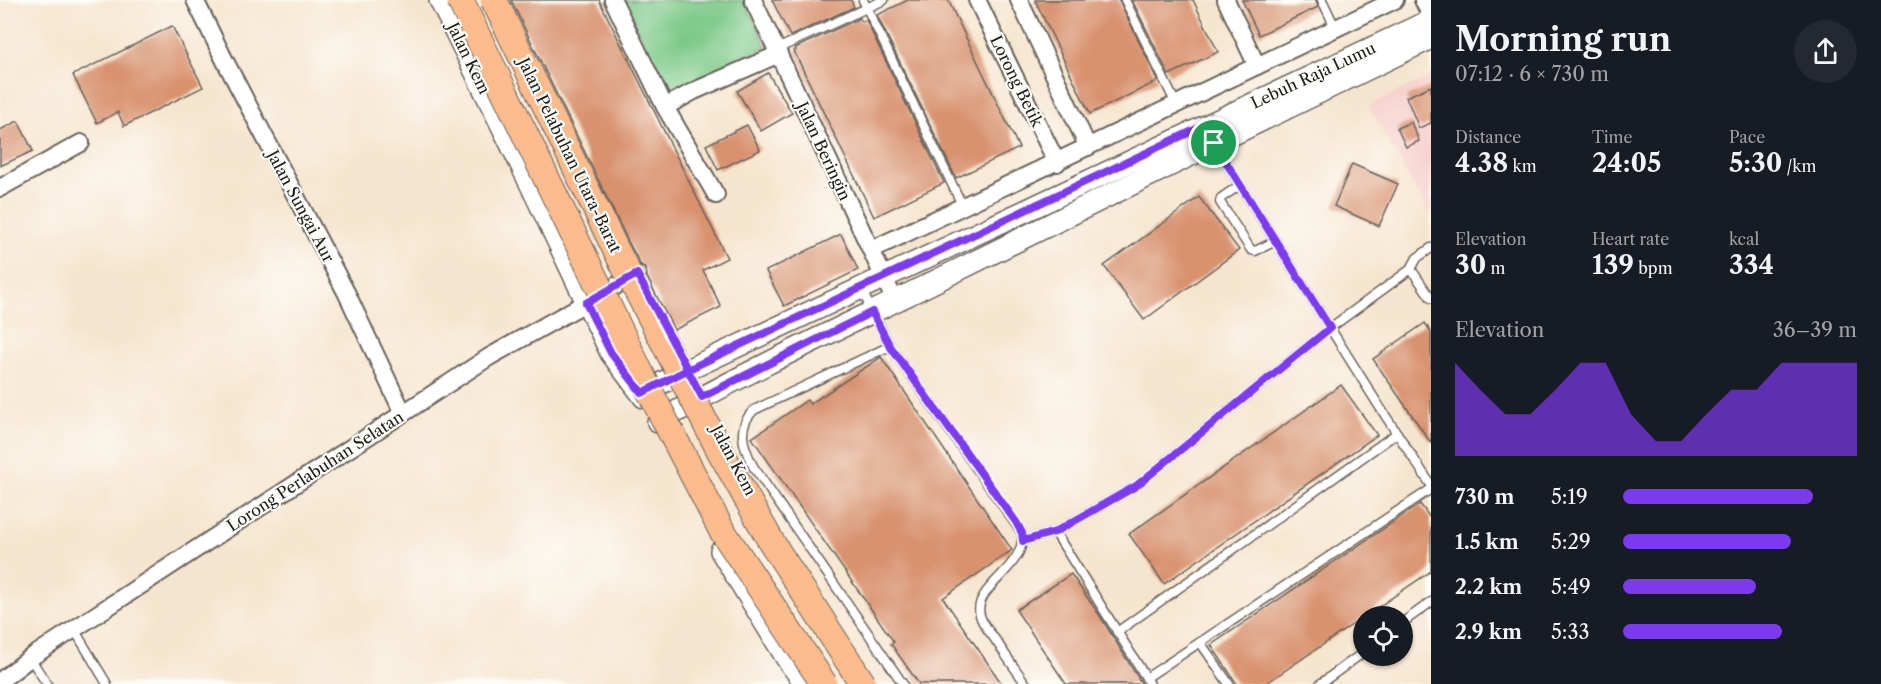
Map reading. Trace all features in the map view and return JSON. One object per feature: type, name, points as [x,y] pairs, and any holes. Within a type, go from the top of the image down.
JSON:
[{"type":"main road","name":"Jalan Pelabuhan Utara-Barat","points":[[460,0],[645,382],[716,518],[825,684]]},
{"type":"main road","name":"Jalan Pelabuhan Utara-Barat","points":[[494,0],[610,238],[720,451],[772,543],[863,684]]},
{"type":"street","name":"Jalan Sungai Aur","points":[[195,0],[347,294],[403,413]]},
{"type":"street","name":"Jalan Kem","points":[[440,0],[611,353],[642,393],[712,536],[789,662],[806,684]]},
{"type":"street","name":"Jalan Kem","points":[[501,0],[637,274],[764,516],[873,684]]},
{"type":"street","points":[[613,0],[665,107],[716,195]]},
{"type":"street","name":"Jalan Beringin","points":[[753,0],[895,301]]},
{"type":"street","name":"Lorong Betik","points":[[977,0],[1057,163]]},
{"type":"street","points":[[1019,0],[1089,147]]},
{"type":"street","points":[[1226,0],[1257,66]]},
{"type":"street","points":[[871,250],[1395,0]]},
{"type":"street","points":[[1424,0],[1431,18]]},
{"type":"street","name":"Lebuh Raja Lumu","points":[[658,422],[702,397],[895,301],[1431,18]]},
{"type":"street","name":"Lebuh Raja Lumu","points":[[642,393],[884,277],[1431,38]]},
{"type":"street","points":[[665,107],[778,52]]},
{"type":"street","points":[[0,188],[81,143]]},
{"type":"street","name":"Lorong Perlabuhan Selatan","points":[[0,681],[30,658],[489,357],[637,274]]},
{"type":"lane","points":[[778,52],[865,4],[884,0]]},
{"type":"lane","points":[[1125,0],[1176,104]]},
{"type":"lane","points":[[1322,0],[1336,29]]},
{"type":"lane","points":[[865,4],[963,207]]},
{"type":"lane","points":[[1055,532],[1148,681],[1200,642],[1431,487],[1209,135]]},
{"type":"lane","points":[[1240,184],[1221,198],[1220,202],[1251,250],[1255,251],[1276,242]]},
{"type":"lane","points":[[1023,541],[1055,532],[1136,486],[1330,328],[1411,269],[1417,258],[1431,248]]},
{"type":"lane","points":[[1411,269],[1431,298]]},
{"type":"lane","points":[[861,288],[890,346],[1022,533],[1021,550],[985,594],[979,610],[985,625],[1026,684]]},
{"type":"lane","points":[[890,346],[754,410],[747,416],[742,432],[747,454],[753,466],[903,684]]},
{"type":"lane","points":[[1117,632],[1396,433]]},
{"type":"lane","points":[[1413,615],[1431,602]]},
{"type":"lane","points":[[75,629],[107,684]]},
{"type":"lane","points":[[1200,642],[1229,684]]},
{"type":"lane","points":[[30,658],[47,684]]},
{"type":"lane","points":[[1320,684],[1353,660]]},
{"type":"shaded area","points":[[1431,76],[1431,217],[1368,106]]},
{"type":"green space","points":[[623,0],[745,0],[767,47],[668,93]]},
{"type":"building","points":[[511,0],[599,0],[727,258],[703,270],[721,307],[674,330],[647,277],[646,269],[640,264],[628,241]]},
{"type":"building","points":[[772,0],[851,0],[854,7],[790,36]]},
{"type":"building","points":[[908,0],[948,0],[1019,148],[956,178],[877,15]]},
{"type":"building","points":[[1035,0],[1119,0],[1158,81],[1090,114]]},
{"type":"building","points":[[1132,0],[1193,0],[1218,52],[1169,75]]},
{"type":"building","points":[[1242,0],[1316,0],[1318,7],[1259,35]]},
{"type":"building","points":[[860,18],[862,22],[866,20],[944,183],[874,217],[794,51],[795,48]]},
{"type":"building","points":[[172,26],[203,87],[124,126],[118,112],[97,123],[73,75]]},
{"type":"building","points":[[768,73],[792,113],[761,131],[737,91]]},
{"type":"building","points":[[1431,86],[1431,123],[1419,128],[1406,97]]},
{"type":"building","points":[[18,121],[33,151],[0,166],[0,130]]},
{"type":"building","points":[[1411,122],[1419,141],[1406,147],[1397,128]]},
{"type":"building","points":[[747,125],[760,150],[718,170],[706,145]]},
{"type":"building","points":[[1352,164],[1398,184],[1379,226],[1334,206]]},
{"type":"building","points":[[1199,197],[1239,250],[1144,320],[1104,266]]},
{"type":"building","points":[[841,234],[858,270],[784,306],[766,271]]},
{"type":"building","points":[[1425,323],[1431,332],[1431,443],[1373,359]]},
{"type":"building","points":[[881,357],[1012,550],[943,598],[1002,684],[919,684],[891,644],[894,642],[752,438],[807,400],[810,404]]},
{"type":"building","points":[[1341,385],[1377,435],[1164,584],[1129,534]]},
{"type":"building","points":[[1420,504],[1431,519],[1431,571],[1380,606],[1353,606],[1353,624],[1265,684],[1237,684],[1211,645]]},
{"type":"building","points":[[1071,574],[1142,684],[1066,684],[1016,610]]},
{"type":"route","points":[[1214,143],[1203,126],[687,370],[642,393],[611,353],[586,303],[637,274],[687,370],[702,397],[872,312],[890,346],[1016,522],[1022,533],[1023,541],[1055,532],[1136,486],[1330,328],[1214,143]]}]
